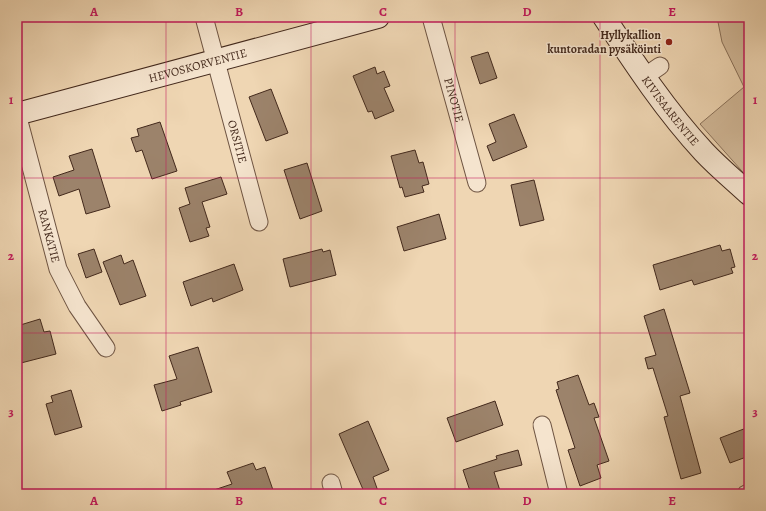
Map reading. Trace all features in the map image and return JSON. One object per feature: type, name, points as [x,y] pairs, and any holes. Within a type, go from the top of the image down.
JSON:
[{"type":"street","name":"ORSITIE","points":[[204,17],[259,222]]},
{"type":"street","name":"HEVOSKORVENTIE","points":[[17,114],[378,17]]},
{"type":"street","name":"PINOTIE","points":[[431,17],[477,183]]},
{"type":"street","name":"KIVISAARENTIE","points":[[604,17],[652,72],[667,107],[704,152],[749,194]]},
{"type":"street","name":"RANKATIE","points":[[17,114],[58,269],[77,306],[106,348]]},
{"type":"street","points":[[542,425],[559,494]]},
{"type":"shaded area","points":[[717,17],[749,17],[749,179],[700,124],[744,87],[722,42]]},
{"type":"building","points":[[488,52],[497,78],[480,84],[471,57]]},
{"type":"building","points":[[375,67],[377,74],[384,71],[390,86],[384,88],[394,111],[375,119],[372,111],[368,112],[353,76]]},
{"type":"building","points":[[271,89],[288,133],[266,141],[249,97]]},
{"type":"building","points":[[514,114],[527,147],[493,161],[487,146],[496,142],[489,124]]},
{"type":"building","points":[[160,122],[177,171],[152,179],[142,150],[136,152],[131,138],[139,136],[137,129]]},
{"type":"building","points":[[92,149],[110,207],[86,214],[79,189],[59,196],[53,177],[74,170],[69,156]]},
{"type":"building","points":[[415,150],[419,163],[423,162],[429,184],[422,186],[424,192],[405,197],[402,187],[400,188],[391,156]]},
{"type":"building","points":[[307,163],[322,211],[300,219],[284,170]]},
{"type":"building","points":[[221,177],[227,194],[202,202],[210,227],[206,228],[209,236],[190,242],[179,208],[190,204],[185,188]]},
{"type":"building","points":[[534,180],[544,220],[520,226],[511,185]]},
{"type":"building","points":[[439,214],[446,239],[404,251],[397,227]]},
{"type":"building","points":[[720,245],[722,251],[730,249],[735,267],[731,268],[733,273],[694,285],[692,280],[660,290],[653,265]]},
{"type":"building","points":[[94,249],[102,272],[86,278],[78,254]]},
{"type":"building","points":[[322,249],[323,252],[330,250],[336,275],[290,287],[283,259]]},
{"type":"building","points":[[121,255],[124,264],[133,260],[146,296],[120,305],[103,262]]},
{"type":"building","points":[[234,264],[243,290],[213,302],[212,298],[191,306],[183,282]]},
{"type":"building","points":[[664,309],[690,393],[680,396],[701,473],[681,479],[664,417],[668,416],[653,368],[648,369],[645,358],[656,355],[644,316]]},
{"type":"building","points":[[40,319],[44,332],[50,331],[56,354],[17,364],[17,326]]},
{"type":"building","points":[[198,347],[212,392],[180,402],[181,405],[162,411],[154,385],[177,379],[169,356]]},
{"type":"building","points":[[578,375],[589,405],[594,403],[599,417],[594,418],[609,461],[597,465],[601,478],[580,486],[568,450],[575,448],[556,390],[559,389],[557,382]]},
{"type":"building","points":[[71,390],[82,427],[55,435],[46,404],[53,402],[51,396]]},
{"type":"building","points":[[495,401],[503,425],[456,442],[447,418]]},
{"type":"building","points":[[368,421],[389,470],[373,477],[379,494],[365,494],[339,434]]},
{"type":"building","points":[[749,427],[749,456],[730,463],[720,438]]},
{"type":"building","points":[[518,450],[522,465],[494,472],[501,494],[471,494],[463,470],[497,459],[496,456]]},
{"type":"building","points":[[253,463],[256,470],[265,467],[273,490],[270,491],[271,494],[208,494],[208,492],[232,484],[227,472]]},
{"type":"place","name":"Hyllykallion kuntoradan pysäköinti","points":[[669,42]]}]
